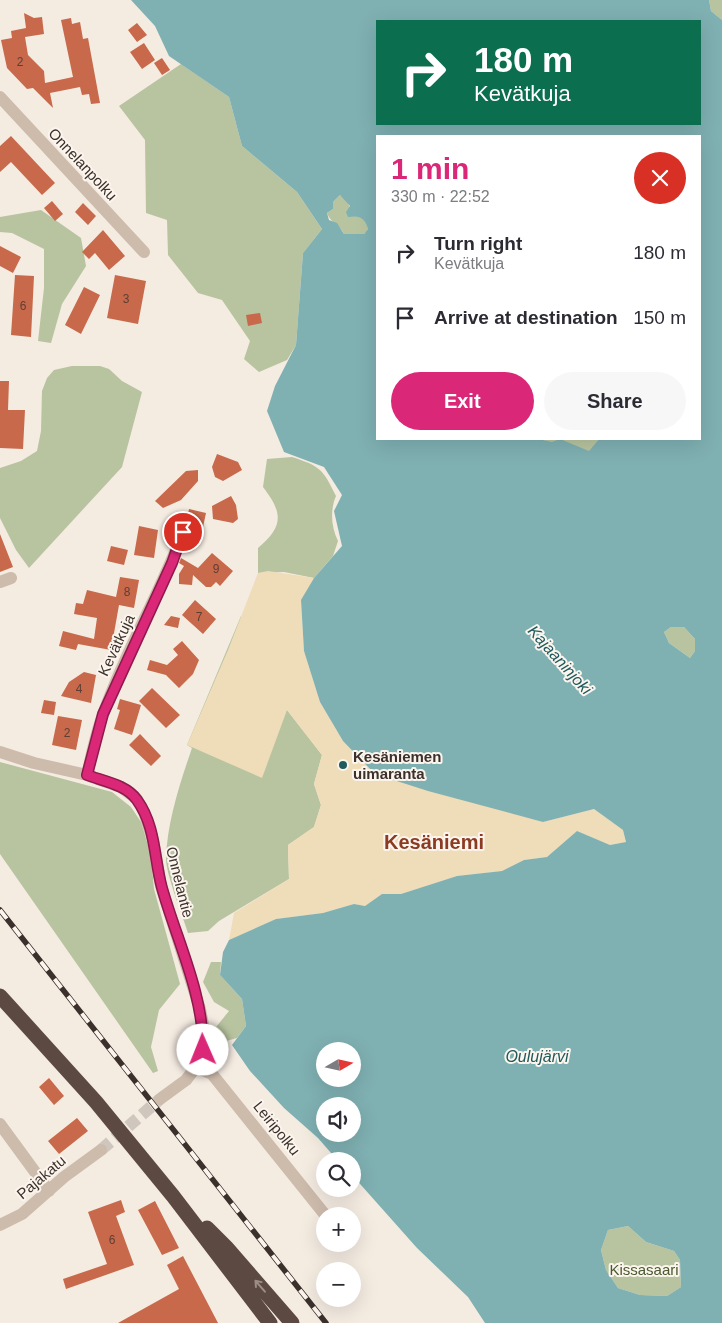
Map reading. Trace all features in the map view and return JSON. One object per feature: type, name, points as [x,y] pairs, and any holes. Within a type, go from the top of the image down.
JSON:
[{"type":"highway","points":[[0,996],[96,1102],[173,1196],[270,1323]]},
{"type":"highway","points":[[173,1196],[226,1247],[292,1323]]},
{"type":"street","name":"Onnelanpolku","points":[[0,97],[144,252]]},
{"type":"street","name":"Kevätkuja","points":[[87,775],[106,706],[172,563],[183,532]]},
{"type":"street","name":"Onnelantie","points":[[0,752],[34,763],[87,775],[121,787],[137,799],[144,812],[153,840],[161,886],[200,1009],[204,1030],[203,1050],[196,1067],[186,1080],[160,1100]]},
{"type":"street","name":"Leiripolku","points":[[196,1067],[212,1074],[319,1207]]},
{"type":"street","points":[[0,1124],[49,1191]]},
{"type":"street","name":"Pajakatu","points":[[0,1225],[22,1214],[101,1150]]},
{"type":"green space","points":[[709,0],[722,0],[722,20],[711,11]]},
{"type":"green space","points":[[181,64],[229,97],[242,146],[297,192],[322,229],[303,253],[296,345],[287,360],[259,372],[244,359],[250,341],[222,300],[198,293],[168,255],[167,220],[146,213],[145,140],[119,106]]},
{"type":"green space","points":[[340,195],[346,199],[354,216],[360,217],[365,221],[368,229],[364,234],[344,234],[328,216],[327,213],[333,209],[333,202]]},
{"type":"green space","points":[[41,210],[81,238],[86,266],[62,304],[51,343],[38,341],[44,288],[44,249],[12,233],[0,232],[0,217]]},
{"type":"green space","points":[[72,366],[100,366],[109,369],[122,381],[142,392],[122,467],[29,568],[16,550],[0,518],[0,468],[21,461],[37,451],[41,431],[42,391],[47,378],[54,370]]},
{"type":"green space","points":[[543,440],[598,440],[589,452]]},
{"type":"green space","points":[[292,457],[309,463],[320,470],[328,480],[336,496],[332,519],[338,541],[333,556],[314,578],[284,572],[258,573],[258,548],[273,533],[278,519],[274,504],[263,487],[267,459]]},
{"type":"green space","points":[[241,616],[287,710],[322,755],[314,784],[321,805],[314,827],[288,845],[289,879],[219,921],[208,931],[188,933],[167,866],[169,831],[179,789],[192,748],[187,745]]},
{"type":"green space","points":[[671,627],[684,627],[695,639],[695,651],[690,658],[669,643],[664,632]]},
{"type":"green space","points":[[0,762],[112,792],[131,807],[141,822],[151,855],[154,889],[180,984],[159,1010],[151,1047],[158,1071],[153,1073],[0,854]]},
{"type":"green space","points":[[211,962],[221,962],[220,975],[242,999],[246,1026],[237,1038],[219,1043],[216,1027],[229,1011],[214,1002],[203,982]]},
{"type":"green space","name":"Kissasaari","points":[[628,1226],[646,1242],[674,1251],[680,1260],[681,1287],[667,1296],[640,1295],[618,1288],[606,1270],[601,1250],[608,1230]]},
{"type":"sand","name":"Kesäniemen uimaranta","points":[[268,571],[314,578],[301,601],[304,651],[320,702],[343,741],[543,822],[594,809],[623,830],[626,842],[610,845],[577,831],[547,857],[524,860],[502,871],[457,876],[401,894],[382,894],[365,906],[354,904],[323,913],[276,919],[229,940],[234,913],[289,879],[288,845],[314,827],[321,805],[314,784],[322,755],[287,710],[262,778],[187,745],[228,650],[258,573]]},
{"type":"water","name":"Oulujärvi","points":[[131,0],[709,0],[711,11],[722,20],[722,1323],[485,1323],[468,1297],[417,1248],[361,1185],[361,1152],[330,1152],[321,1142],[361,1142],[361,1097],[316,1097],[316,1136],[284,1108],[250,1071],[232,1045],[246,1026],[242,999],[220,975],[223,952],[229,940],[276,919],[323,913],[354,904],[365,906],[382,894],[401,894],[457,876],[502,871],[524,860],[547,857],[577,831],[610,845],[626,842],[623,830],[594,809],[543,822],[428,791],[375,774],[343,741],[320,702],[304,651],[301,600],[314,578],[342,546],[334,511],[342,495],[324,467],[284,452],[267,411],[275,386],[296,345],[303,253],[322,229],[297,192],[242,146],[229,97],[169,56],[155,26]],"holes":[[[340,195],[350,206],[346,212],[348,217],[356,216],[365,222],[368,229],[364,234],[344,234],[337,223],[329,220],[327,213],[333,209],[333,202]],[[671,627],[684,627],[695,639],[695,651],[690,658],[669,643],[664,632]],[[628,1226],[646,1242],[674,1251],[680,1260],[681,1287],[667,1296],[640,1295],[618,1288],[606,1270],[601,1250],[608,1230]]]},
{"type":"building","points":[[24,13],[34,18],[42,17],[44,34],[25,37],[28,55],[44,71],[45,83],[73,77],[61,20],[71,18],[72,24],[80,22],[83,39],[88,38],[100,103],[91,104],[89,94],[82,95],[80,87],[50,93],[53,108],[33,88],[27,89],[7,68],[1,40],[12,38],[11,31],[26,28]]},
{"type":"building","points":[[137,23],[147,35],[137,42],[128,30]]},
{"type":"building","points":[[144,43],[155,60],[142,69],[130,52]]},
{"type":"building","points":[[162,58],[170,70],[162,75],[154,63]]},
{"type":"building","points":[[11,136],[55,183],[42,195],[11,162],[0,172],[0,146]]},
{"type":"building","points":[[52,201],[63,214],[55,221],[44,208]]},
{"type":"building","points":[[83,203],[96,216],[88,225],[75,212]]},
{"type":"building","points":[[103,230],[125,256],[109,270],[95,253],[89,259],[82,252]]},
{"type":"building","points":[[0,246],[21,257],[13,273],[0,266]]},
{"type":"building","points":[[15,275],[34,276],[31,337],[11,335]]},
{"type":"building","points":[[115,275],[146,281],[138,324],[107,318]]},
{"type":"building","points":[[84,287],[100,295],[81,334],[65,325]]},
{"type":"building","points":[[260,313],[262,323],[248,326],[246,315]]},
{"type":"building","points":[[0,381],[9,381],[8,410],[25,410],[23,449],[0,448]]},
{"type":"building","points":[[217,454],[238,462],[242,470],[223,481],[215,477],[212,467]]},
{"type":"building","points":[[198,470],[198,481],[181,500],[163,508],[155,501],[186,471]]},
{"type":"building","points":[[231,496],[236,505],[238,519],[233,523],[213,519],[212,506]]},
{"type":"building","points":[[189,509],[206,513],[203,527],[186,523]]},
{"type":"building","points":[[139,526],[158,530],[154,558],[134,555]]},
{"type":"building","points":[[0,534],[13,567],[0,572]]},
{"type":"building","points":[[111,546],[128,550],[124,565],[107,561]]},
{"type":"building","points":[[212,553],[233,571],[220,586],[216,582],[211,587],[206,587],[193,575],[192,585],[179,584],[179,574],[184,566],[179,563],[181,558],[198,568]]},
{"type":"building","points":[[120,577],[139,580],[134,608],[119,605],[111,650],[78,644],[76,650],[59,646],[63,631],[94,639],[97,618],[74,614],[76,603],[83,604],[87,590],[116,597]]},
{"type":"building","points":[[195,600],[216,619],[203,634],[182,615]]},
{"type":"building","points":[[171,616],[180,618],[178,628],[164,625]]},
{"type":"building","points":[[182,641],[199,660],[193,674],[179,688],[166,675],[147,670],[150,660],[167,665],[178,655],[173,649]]},
{"type":"building","points":[[84,672],[96,675],[91,703],[61,696],[69,682]]},
{"type":"building","points":[[152,688],[180,715],[166,728],[139,701]]},
{"type":"building","points":[[120,699],[141,705],[132,735],[114,729],[120,710],[117,709]]},
{"type":"building","points":[[44,700],[56,702],[54,715],[41,713]]},
{"type":"building","points":[[58,716],[82,720],[76,750],[52,745]]},
{"type":"building","points":[[140,734],[161,756],[151,766],[129,745]]},
{"type":"building","points":[[49,1078],[64,1096],[54,1105],[39,1087]]},
{"type":"building","points":[[77,1118],[88,1131],[59,1154],[48,1141]]},
{"type":"building","points":[[121,1200],[125,1212],[116,1216],[134,1265],[66,1289],[63,1279],[107,1264],[88,1212]]},
{"type":"building","points":[[155,1201],[179,1248],[162,1255],[138,1210]]},
{"type":"building","points":[[183,1256],[218,1323],[118,1323],[179,1289],[167,1265]]},
{"type":"tunnel","points":[[101,1150],[160,1099]]},
{"type":"railway","points":[[0,910],[326,1323]]},
{"type":"place","name":"Kesäniemen uimaranta","points":[[343,765]]},
{"type":"district","name":"Kesäniemi","points":[[434,842]]},
{"type":"route","points":[[183,532],[172,563],[112,691],[103,714],[87,775],[121,787],[137,799],[144,812],[153,840],[161,886],[200,1009],[204,1030],[203,1050]]},
{"type":"water label","name":"Kajaaninjoki","points":[[560,660]]}]
